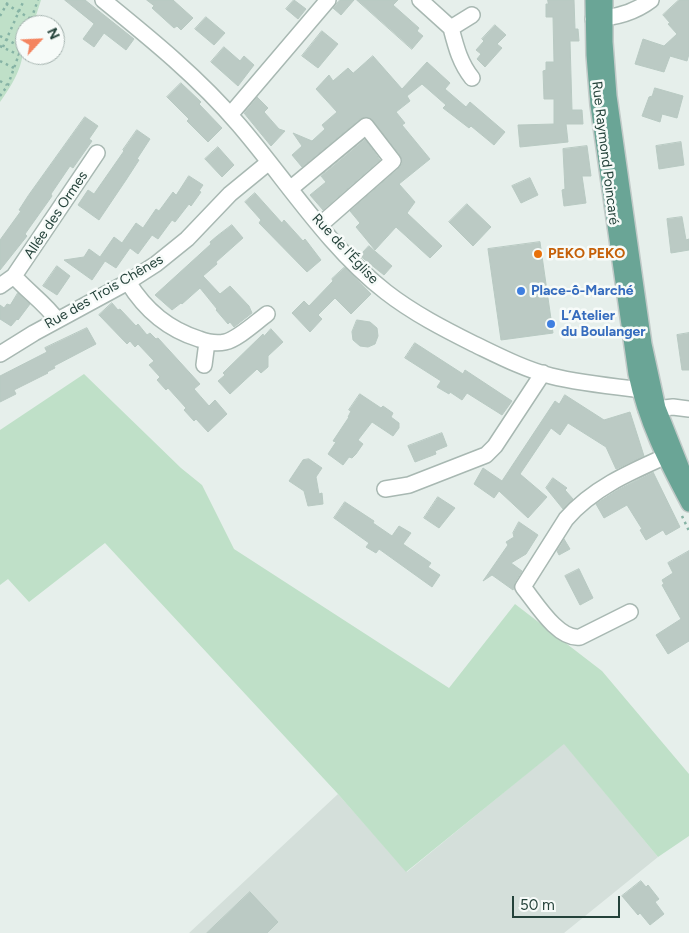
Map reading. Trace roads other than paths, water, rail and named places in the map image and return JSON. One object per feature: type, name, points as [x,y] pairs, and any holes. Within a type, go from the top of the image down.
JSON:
[{"type":"main road","name":"Rue Raymond Poincaré","points":[[593,0],[599,19],[637,304],[646,390],[664,457],[689,504]]},
{"type":"main road","name":"Rue Raymond Poincaré","points":[[599,19],[605,0]]},
{"type":"main road","name":"Rue Raymond Poincaré","points":[[652,409],[669,440],[689,486]]},
{"type":"street","name":"Rue de l'Église","points":[[103,0],[176,60],[230,115],[320,225],[364,273],[412,311],[491,352],[543,373],[564,379],[646,390]]},
{"type":"street","points":[[230,115],[328,0]]},
{"type":"street","points":[[420,0],[451,28],[459,57],[472,78]]},
{"type":"street","points":[[599,19],[630,12],[651,0]]},
{"type":"street","points":[[451,28],[472,15]]},
{"type":"street","points":[[290,189],[366,126],[393,160],[320,225]]},
{"type":"street","name":"Allée des Ormes","points":[[0,286],[14,276],[97,154]]},
{"type":"street","name":"Rue des Trois Chênes","points":[[0,354],[57,320],[128,282],[166,258],[187,239],[220,203],[269,162]]},
{"type":"street","points":[[14,276],[27,290],[43,302],[57,320]]},
{"type":"street","points":[[128,282],[141,301],[158,318],[178,331],[207,342],[226,342],[267,314]]},
{"type":"street","points":[[204,365],[207,342]]},
{"type":"street","points":[[386,489],[409,485],[486,455],[495,446],[543,373]]},
{"type":"street","points":[[652,409],[673,407],[689,409]]},
{"type":"street","points":[[630,612],[580,637],[573,638],[562,632],[552,622],[523,587],[566,519],[574,510],[601,487],[664,457]]},
{"type":"place","name":"PEKO PEKO","points":[[538,254]]},
{"type":"place","name":"Place-ô-Marché","points":[[521,291]]},
{"type":"place","name":"L’Atelier du Boulanger","points":[[551,324]]}]
